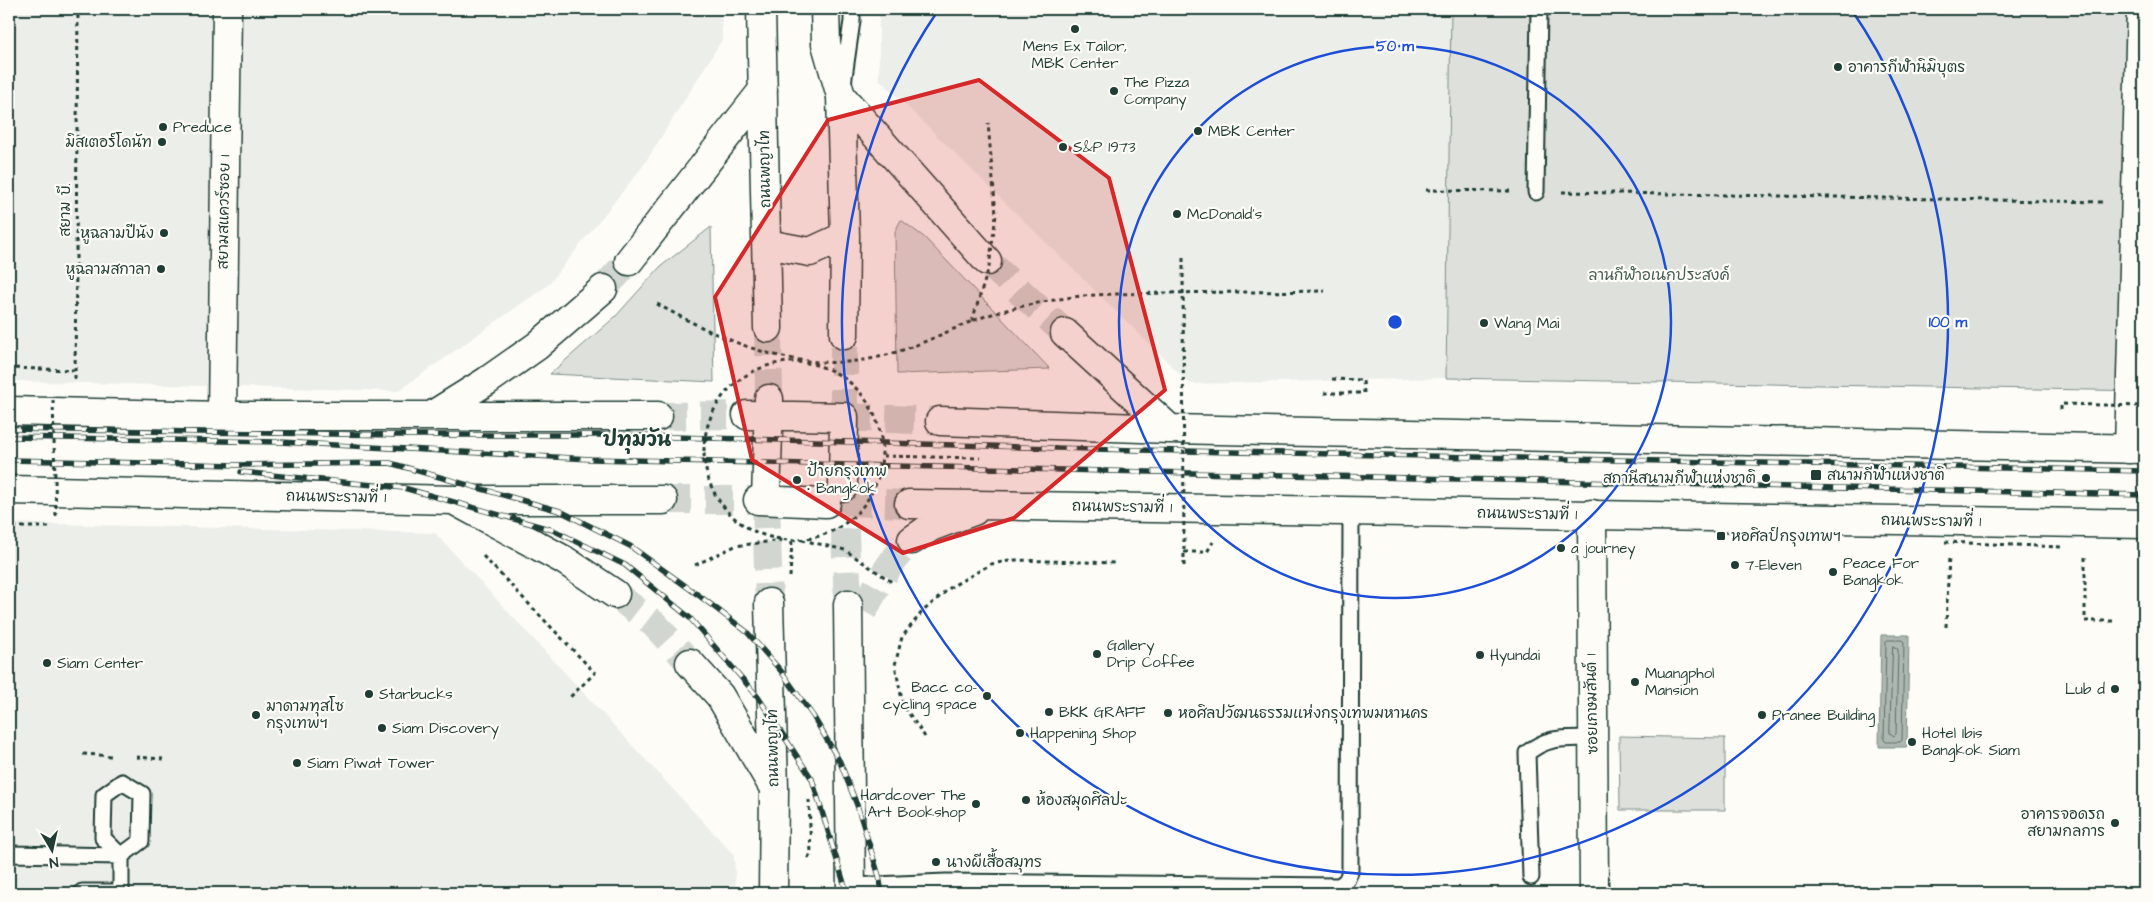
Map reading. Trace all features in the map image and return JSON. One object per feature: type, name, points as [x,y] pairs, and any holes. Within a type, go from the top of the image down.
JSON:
[{"type":"main road","name":"สยามสแควร์ซอย 1","points":[[222,416],[227,9]]},
{"type":"main road","name":"ถนนพญาไท","points":[[761,9],[768,328]]},
{"type":"main road","points":[[825,9],[826,44],[841,96],[845,236],[844,335]]},
{"type":"main road","points":[[940,421],[1170,429],[2137,449],[2139,296],[2136,202],[2140,9]]},
{"type":"main road","points":[[629,261],[763,90]]},
{"type":"main road","points":[[841,96],[987,261]]},
{"type":"main road","points":[[767,244],[810,252],[845,236]]},
{"type":"main road","points":[[431,416],[487,381],[537,346],[603,289]]},
{"type":"main road","points":[[1065,333],[1170,429]]},
{"type":"main road","points":[[9,411],[64,406],[222,416],[658,416]]},
{"type":"main road","points":[[761,410],[844,417],[834,495],[762,500],[761,410]]},
{"type":"main road","name":"ถนนพระรามที่ 1","points":[[9,490],[454,500],[663,500]]},
{"type":"main road","points":[[454,500],[564,560],[615,594]]},
{"type":"main road","name":"ถนนพระรามที่ 1","points":[[909,504],[1592,514],[1948,536],[2144,524]]},
{"type":"main road","points":[[912,540],[931,527],[968,512],[997,504]]},
{"type":"main road","name":"ซอยเกษมสันต์ 1","points":[[1592,514],[1594,893]]},
{"type":"main road","name":"ถนนพญาไท","points":[[769,603],[774,789],[774,893]]},
{"type":"main road","points":[[851,889],[849,635],[856,607]]},
{"type":"main road","points":[[690,663],[720,696],[774,789]]},
{"type":"lane","points":[[841,96],[852,21],[852,9]]},
{"type":"lane","points":[[1536,192],[1539,9]]},
{"type":"lane","points":[[851,889],[946,882],[1339,886],[1343,884],[1350,872],[1351,511]]},
{"type":"lane","points":[[1530,877],[1526,753],[1552,739],[1593,738]]},
{"type":"lane","points":[[9,854],[121,856],[120,893],[82,892]]},
{"type":"path","name":"สยาม บี.","points":[[56,519],[64,406],[75,370],[78,9]]},
{"type":"path","points":[[972,321],[989,267],[996,215],[988,123]]},
{"type":"path","points":[[1426,190],[2136,202]]},
{"type":"path","points":[[1183,258],[1184,566]]},
{"type":"path","points":[[892,582],[845,550],[803,540],[764,536],[739,522],[719,502],[707,477],[703,449],[709,421],[723,395],[744,376],[771,364],[800,361],[827,362],[870,359],[926,342],[972,321],[1036,303],[1087,294],[1325,291]]},
{"type":"path","points":[[657,304],[706,331],[744,346],[827,367],[852,382],[869,403],[881,428],[883,456],[877,483],[864,506],[844,525],[819,536],[734,546],[695,565]]},
{"type":"path","points":[[15,378],[9,378],[10,368],[75,370]]},
{"type":"path","points":[[1324,393],[1364,393],[1363,380],[1330,379]]},
{"type":"path","points":[[2061,410],[2061,404],[2144,406]]},
{"type":"path","points":[[1948,536],[2061,547]]},
{"type":"path","points":[[1184,552],[1206,552],[1214,540]]},
{"type":"path","points":[[1946,627],[1949,554]]},
{"type":"path","points":[[2085,554],[2084,621],[2113,621]]},
{"type":"path","points":[[482,555],[595,673],[570,697]]},
{"type":"path","points":[[925,737],[903,705],[895,665],[902,637],[922,612],[951,587],[990,564],[1015,560],[1114,563]]},
{"type":"highlighted area","points":[[979,80],[1109,178],[1165,390],[1014,518],[903,553],[752,460],[715,297],[828,120]]},
{"type":"shaded area","points":[[9,9],[721,9],[722,40],[643,166],[548,285],[398,391],[9,381]]},
{"type":"shaded area","points":[[879,9],[1451,9],[1446,378],[1190,384],[879,79]]},
{"type":"shaded area","name":"Siam Discovery","points":[[9,523],[435,533],[734,855],[736,893],[9,893]]},
{"type":"green space","name":"ลานกีฬาอเนกประสงค์","points":[[1451,9],[2144,9],[2144,391],[1446,378]]},
{"type":"green space","points":[[901,220],[924,237],[1050,369],[897,374],[895,231]]},
{"type":"green space","points":[[711,227],[714,382],[550,374],[616,316],[660,267]]},
{"type":"green space","points":[[1619,736],[1725,738],[1725,810],[1620,810]]},
{"type":"water","points":[[1881,635],[1909,635],[1907,747],[1879,747]]},
{"type":"tunnel","points":[[603,289],[629,261]]},
{"type":"tunnel","points":[[987,261],[1065,333]]},
{"type":"tunnel","points":[[768,328],[769,398]]},
{"type":"tunnel","points":[[844,335],[844,417]]},
{"type":"tunnel","points":[[658,416],[747,415]]},
{"type":"tunnel","points":[[844,417],[940,421]]},
{"type":"tunnel","points":[[843,487],[848,604]]},
{"type":"tunnel","points":[[663,500],[758,500]]},
{"type":"tunnel","points":[[766,500],[769,603]]},
{"type":"tunnel","points":[[843,502],[909,504]]},
{"type":"tunnel","points":[[863,611],[891,564],[912,540]]},
{"type":"tunnel","points":[[615,594],[654,624],[690,663]]},
{"type":"railway","points":[[9,429],[399,435],[605,435],[1092,449],[2144,471]]},
{"type":"railway","points":[[9,437],[280,442],[591,459],[2144,495]]},
{"type":"railway","points":[[9,460],[238,465],[390,463],[560,511],[630,546],[701,597],[747,632],[781,671],[813,716],[840,762],[857,805],[879,876],[882,893]]},
{"type":"railway","points":[[241,472],[404,488],[553,530],[625,565],[690,618],[758,697],[812,779],[847,893]]},
{"type":"place","name":"Mens Ex Tailor, MBK Center","points":[[1075,29]]},
{"type":"place","name":"อาคารกีฬานิมิบุตร","points":[[1838,67]]},
{"type":"place","name":"The Pizza Company","points":[[1114,91]]},
{"type":"place","name":"Preduce","points":[[163,127]]},
{"type":"place","name":"MBK Center","points":[[1198,131]]},
{"type":"place","name":"มิสเตอร์โดนัท","points":[[162,142]]},
{"type":"place","name":"S&P 1973","points":[[1063,147]]},
{"type":"place","name":"McDonald's","points":[[1177,214]]},
{"type":"place","name":"หูฉลามปีนัง","points":[[164,233]]},
{"type":"place","name":"หูฉลามสกาลา","points":[[161,269]]},
{"type":"place","name":"Wang Mai","points":[[1484,323]]},
{"type":"place","name":"สนามกีฬาแห่งชาติ","points":[[1816,475]]},
{"type":"place","name":"สถานีสนามกีฬาแห่งชาติ","points":[[1766,478]]},
{"type":"place","name":"ป้ายกรุงเทพ • Bangkok","points":[[797,480]]},
{"type":"place","name":"หอศิลป์กรุงเทพฯ","points":[[1721,536]]},
{"type":"place","name":"a journey","points":[[1561,548]]},
{"type":"place","name":"7-Eleven","points":[[1735,565]]},
{"type":"place","name":"Peace For Bangkok","points":[[1833,572]]},
{"type":"place","name":"Gallery Drip Coffee","points":[[1097,654]]},
{"type":"place","name":"Hyundai","points":[[1480,655]]},
{"type":"place","name":"Siam Center","points":[[47,663]]},
{"type":"place","name":"Muangphol Mansion","points":[[1635,682]]},
{"type":"place","name":"Lub d","points":[[2115,689]]},
{"type":"place","name":"Starbucks","points":[[369,694]]},
{"type":"place","name":"Bacc co- cycling space","points":[[987,696]]},
{"type":"place","name":"BKK GRAFF","points":[[1049,712]]},
{"type":"place","name":"หอศิลปวัฒนธรรมแห่งกรุงเทพมหานคร","points":[[1168,713]]},
{"type":"place","name":"มาดามทุสโซ กรุงเทพฯ","points":[[256,715]]},
{"type":"place","name":"Pranee Building","points":[[1762,715]]},
{"type":"place","name":"Siam Discovery","points":[[382,728]]},
{"type":"place","name":"Happening Shop","points":[[1020,733]]},
{"type":"place","name":"Hotel Ibis Bangkok Siam","points":[[1912,742]]},
{"type":"place","name":"Siam Piwat Tower","points":[[297,763]]},
{"type":"place","name":"ห้องสมุดศิลปะ","points":[[1026,800]]},
{"type":"place","name":"Hardcover The Art Bookshop","points":[[976,804]]},
{"type":"place","name":"อาคารจอดรถ สยามกลการ","points":[[2115,823]]},
{"type":"place","name":"นางผีเสื้อสมุทร","points":[[936,862]]},
{"type":"district","name":"ปทุมวัน","points":[[637,440]]}]
